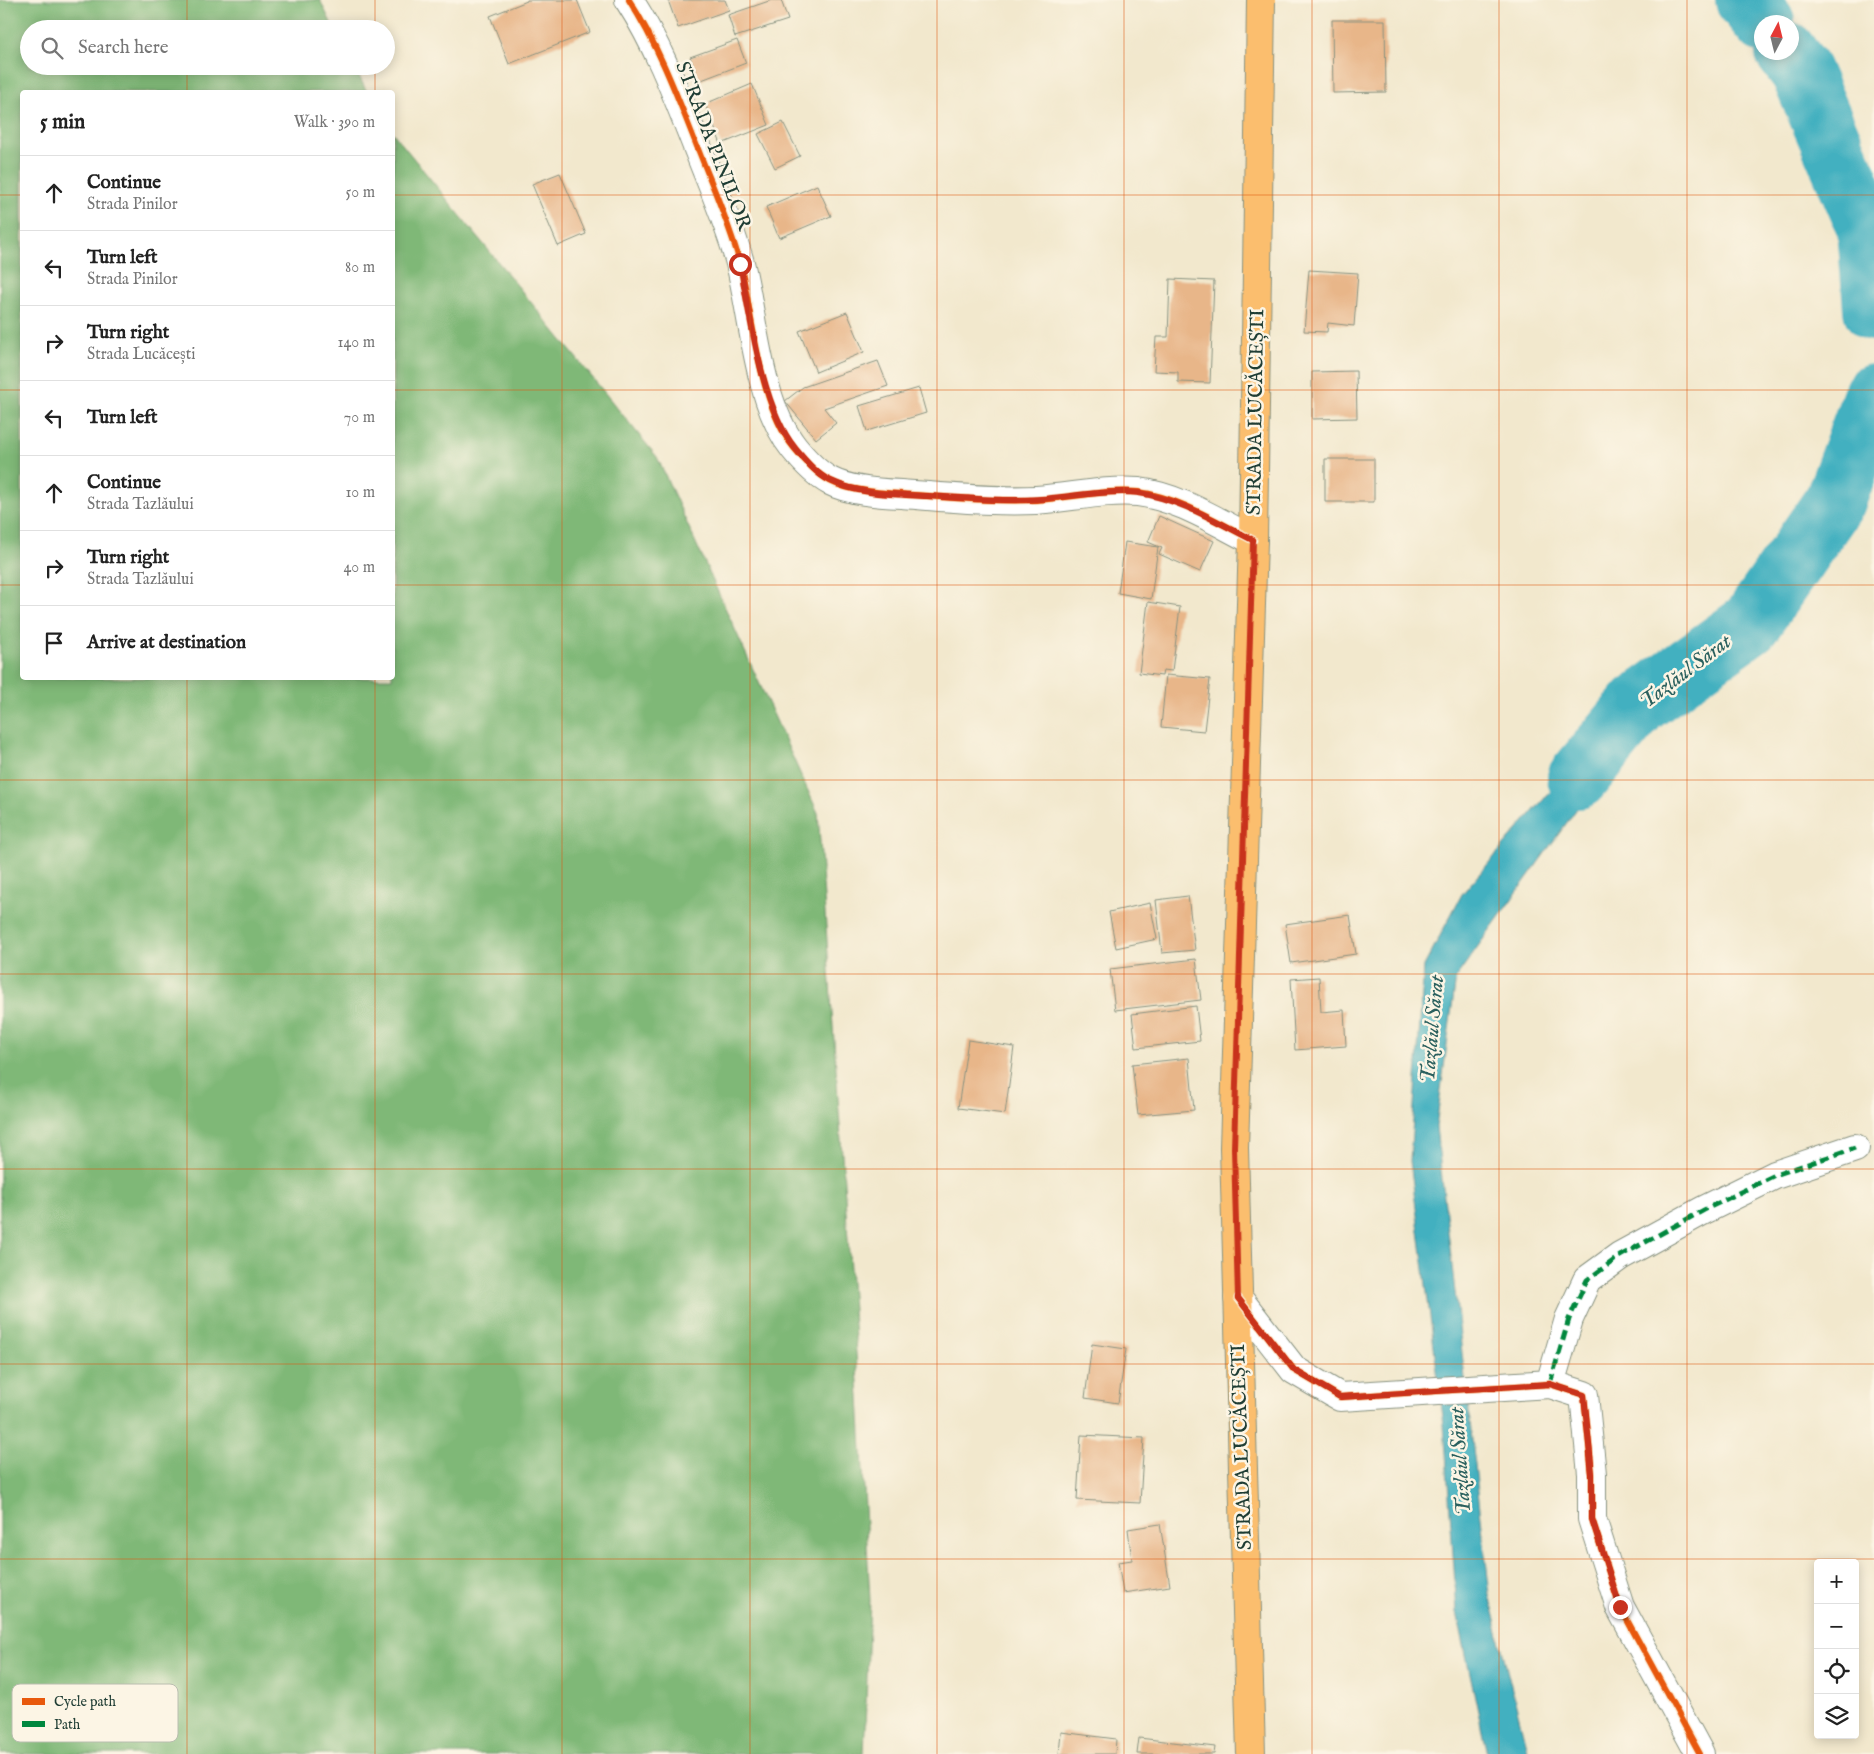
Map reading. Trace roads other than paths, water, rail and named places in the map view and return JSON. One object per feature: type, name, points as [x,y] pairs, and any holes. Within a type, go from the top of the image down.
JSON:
[{"type":"main road","name":"STRADA LUCĂCEȘTI","points":[[1251,1754],[1234,1148],[1253,540],[1261,0]]},
{"type":"street","name":"STRADA PINILOR","points":[[630,0],[646,26],[663,62],[730,232],[740,264],[758,355],[770,401],[780,425],[794,447],[813,467],[830,481],[851,488],[875,492],[1004,500],[1035,500],[1117,492],[1137,492],[1178,503],[1253,540]]},
{"type":"street","points":[[1550,1384],[1569,1319],[1587,1280],[1620,1256],[1704,1210],[1775,1175],[1854,1148]]},
{"type":"street","points":[[1238,1298],[1294,1370],[1340,1397],[1550,1384],[1584,1395],[1592,1474],[1592,1519],[1620,1607],[1700,1754]]},
{"type":"water","points":[[1625,705],[1642,718],[1456,977],[1436,1127],[1491,1604],[1528,1754],[1487,1754],[1457,1612],[1444,1425],[1410,1161],[1424,966],[1462,894]]},
{"type":"waterway","name":"Tazlăul Sărat","points":[[1746,0],[1758,15]]},
{"type":"waterway","name":"Tazlăul Sărat","points":[[1792,60],[1801,72],[1868,228],[1874,310]]},
{"type":"waterway","name":"Tazlăul Sărat","points":[[1578,778],[1639,704],[1750,624],[1835,501],[1874,395]]}]
